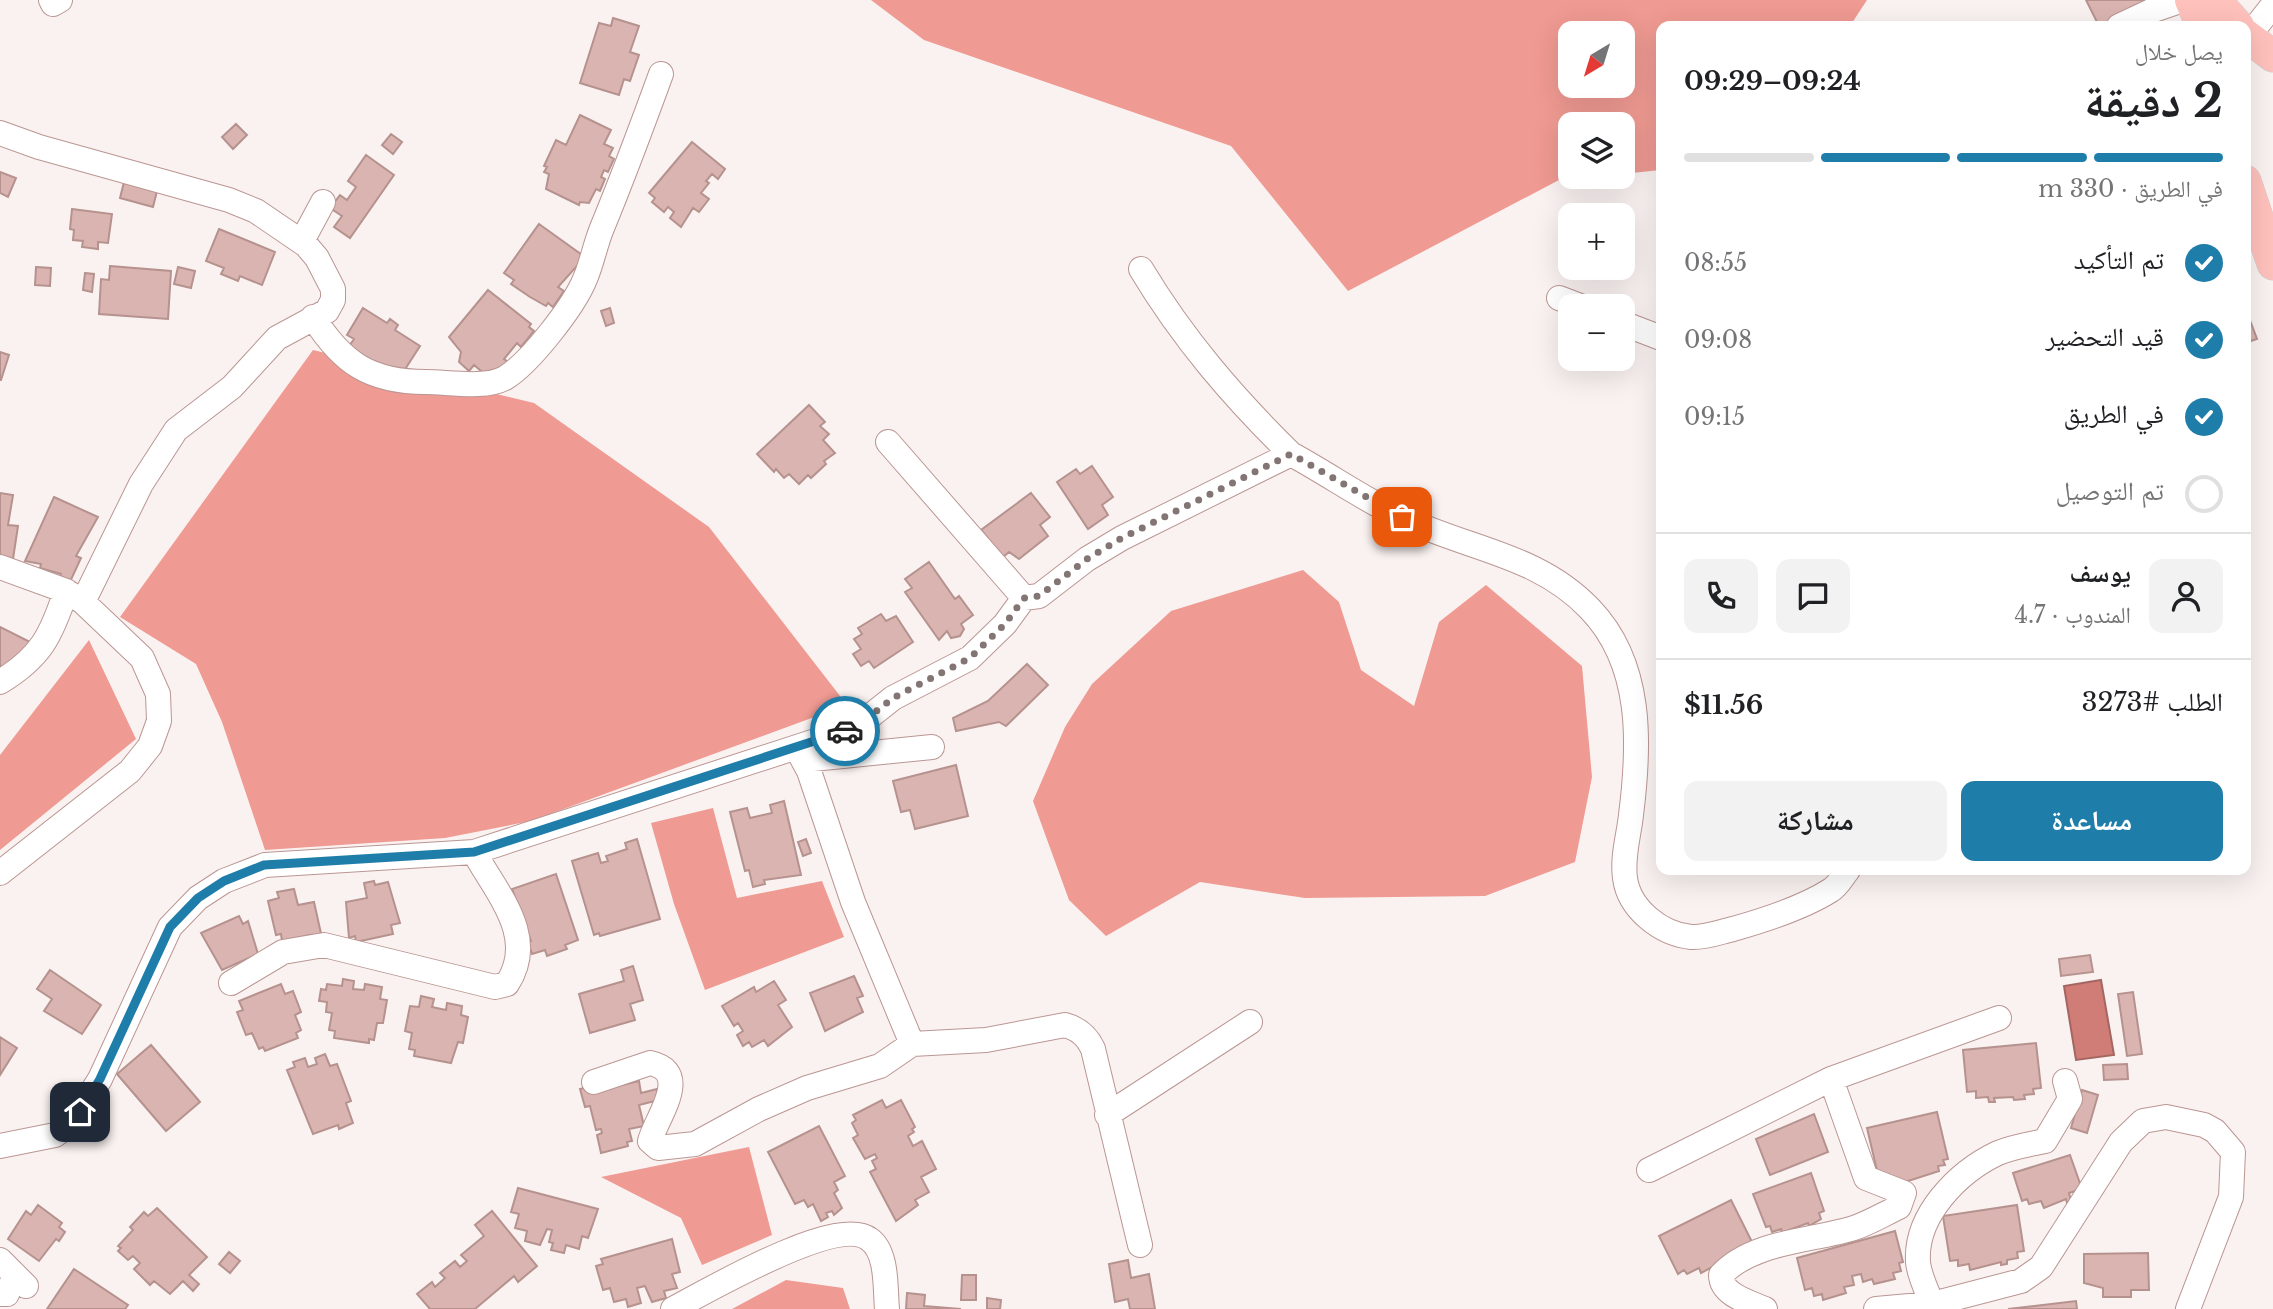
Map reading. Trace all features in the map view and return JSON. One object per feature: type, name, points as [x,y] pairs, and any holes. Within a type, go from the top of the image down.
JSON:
[{"type":"main road","points":[[2191,0],[2201,21]]},
{"type":"main road","points":[[2215,0],[2232,21]]},
{"type":"main road","points":[[2251,199],[2273,264]]},
{"type":"street","points":[[51,0],[53,4],[60,0]]},
{"type":"street","points":[[2129,21],[2151,10],[2183,0]]},
{"type":"street","points":[[2251,44],[2273,5]]},
{"type":"street","points":[[313,317],[331,346],[345,359],[366,370],[401,382],[482,383],[505,378],[556,327],[585,280],[597,238],[661,74]]},
{"type":"street","points":[[0,133],[38,147],[229,200],[256,211],[302,241],[317,258],[333,289],[333,300],[327,311],[277,338],[232,387],[176,430],[41,650],[0,682]]},
{"type":"street","points":[[302,241],[323,202]]},
{"type":"street","points":[[1141,269],[1207,366],[1291,454],[1402,517],[1532,565],[1561,583],[1591,610],[1619,652],[1631,682],[1636,718],[1636,762],[1625,848],[1625,878],[1637,906],[1659,927],[1692,937],[1737,928],[1833,889],[1844,875]]},
{"type":"street","points":[[1635,328],[1656,336]]},
{"type":"street","points":[[888,442],[1024,598]]},
{"type":"street","points":[[0,1146],[55,1135],[73,1122],[100,1079],[170,927],[198,898],[224,881],[264,865],[474,852],[800,754],[864,721],[893,698],[970,658],[1005,624],[1024,598],[1039,596],[1087,559],[1132,533],[1291,454]]},
{"type":"street","points":[[0,567],[75,597],[142,658],[158,695],[155,734],[141,760],[0,873]]},
{"type":"street","points":[[800,754],[932,747]]},
{"type":"street","points":[[800,754],[875,959],[912,1044]]},
{"type":"street","points":[[231,983],[283,952],[324,945],[495,987],[507,984],[519,961],[518,929],[474,852]]},
{"type":"street","points":[[1649,1170],[1831,1079],[1999,1018]]},
{"type":"street","points":[[1107,1115],[1250,1022]]},
{"type":"street","points":[[594,1082],[650,1063],[660,1065],[667,1071],[670,1093],[650,1141],[658,1148],[679,1147],[695,1144],[759,1109],[807,1088],[880,1066],[912,1044],[986,1040],[1065,1025],[1075,1028],[1087,1037],[1094,1049],[1107,1115],[1140,1245]]},
{"type":"street","points":[[1765,1309],[1727,1289],[1721,1282],[1721,1275],[1755,1254],[1855,1227],[1899,1207],[1904,1193],[1866,1178],[1831,1079]]},
{"type":"street","points":[[1931,1304],[1918,1264],[1920,1238],[1927,1217],[1972,1167],[2001,1152],[2045,1140],[2070,1099],[2065,1081]]},
{"type":"street","points":[[1876,1309],[1931,1304],[2021,1281],[2041,1267],[2120,1142],[2143,1121],[2166,1117],[2204,1125],[2214,1131],[2233,1152],[2231,1197],[2188,1309]]},
{"type":"street","points":[[673,1309],[790,1249],[848,1232],[871,1240],[881,1253],[887,1309]]},
{"type":"shaded area","points":[[871,0],[1867,0],[1853,21],[1656,21],[1656,171],[1635,173],[1635,112],[1558,112],[1558,181],[1348,291],[1231,146],[924,40]]},
{"type":"shaded area","points":[[313,350],[534,403],[709,527],[847,705],[531,821],[445,838],[265,850],[222,722],[196,664],[120,617]]},
{"type":"shaded area","points":[[1303,570],[1339,602],[1361,670],[1414,706],[1439,622],[1486,585],[1582,666],[1592,777],[1575,862],[1485,896],[1305,898],[1200,882],[1106,936],[1069,900],[1033,801],[1065,727],[1092,684],[1171,611]]},
{"type":"shaded area","points":[[89,640],[136,739],[0,850],[0,755]]},
{"type":"shaded area","points":[[713,808],[737,898],[822,881],[844,937],[705,990],[674,904],[651,823]]},
{"type":"shaded area","points":[[2101,980],[2114,1055],[2076,1060],[2064,986]]},
{"type":"shaded area","points":[[749,1147],[772,1235],[702,1265],[681,1218],[601,1177]]},
{"type":"shaded area","points":[[786,1280],[843,1288],[850,1309],[732,1309]]},
{"type":"building","points":[[2086,0],[2159,0],[2115,21],[2096,21]]},
{"type":"building","points":[[613,18],[639,26],[630,52],[639,55],[630,81],[624,79],[619,95],[580,83],[599,23],[611,26]]},
{"type":"building","points":[[580,115],[611,130],[604,144],[613,148],[609,156],[614,159],[608,172],[604,170],[601,177],[605,179],[600,191],[596,189],[589,203],[580,202],[579,205],[546,189],[549,174],[544,172],[547,167],[544,166],[556,140],[566,145]]},
{"type":"building","points":[[236,124],[247,135],[233,149],[222,137]]},
{"type":"building","points":[[391,134],[402,142],[393,154],[382,145]]},
{"type":"building","points":[[692,142],[725,169],[718,179],[712,174],[706,181],[709,183],[701,193],[709,199],[699,212],[693,208],[681,227],[670,218],[674,212],[668,207],[664,212],[652,202],[655,198],[649,193]]},
{"type":"building","points":[[366,155],[394,175],[350,238],[334,227],[342,216],[330,208],[340,195],[347,200],[356,187],[348,181]]},
{"type":"building","points":[[0,172],[16,178],[8,197],[0,193]]},
{"type":"building","points":[[125,178],[158,187],[153,207],[120,198]]},
{"type":"building","points":[[72,209],[112,214],[108,243],[98,242],[98,249],[82,247],[83,241],[73,240],[74,230],[70,229]]},
{"type":"building","points":[[539,224],[585,257],[558,287],[564,291],[553,307],[548,303],[546,306],[511,284],[514,280],[504,273]]},
{"type":"building","points":[[219,229],[275,252],[262,285],[240,276],[238,281],[221,274],[224,268],[206,261]]},
{"type":"building","points":[[110,266],[171,271],[168,319],[99,314],[101,279],[109,280]]},
{"type":"building","points":[[36,267],[51,268],[50,286],[35,285]]},
{"type":"building","points":[[178,267],[195,271],[191,288],[174,284]]},
{"type":"building","points":[[85,273],[94,274],[92,292],[83,290]]},
{"type":"building","points":[[488,290],[531,324],[529,327],[534,331],[521,347],[517,343],[504,359],[508,362],[488,377],[474,365],[469,371],[459,362],[461,352],[449,337]]},
{"type":"building","points":[[363,308],[387,323],[390,319],[398,325],[395,330],[420,346],[402,374],[347,349],[354,339],[347,335]]},
{"type":"building","points":[[610,308],[614,323],[606,326],[601,311]]},
{"type":"building","points":[[2251,323],[2257,339],[2251,341]]},
{"type":"building","points":[[0,352],[9,355],[1,380],[0,380]]},
{"type":"building","points":[[809,405],[825,422],[820,426],[829,434],[823,440],[835,453],[824,461],[826,464],[811,478],[808,475],[799,484],[789,474],[784,478],[776,469],[774,472],[757,454]]},
{"type":"building","points":[[1092,466],[1113,497],[1102,505],[1108,515],[1088,529],[1057,482],[1076,469],[1080,474]]},
{"type":"building","points":[[0,493],[13,495],[8,525],[18,526],[13,559],[0,557]]},
{"type":"building","points":[[1031,493],[1050,517],[1040,525],[1048,536],[1019,559],[1009,552],[1003,557],[981,530]]},
{"type":"building","points":[[54,497],[98,517],[76,556],[81,558],[69,584],[59,579],[61,574],[40,568],[41,564],[25,561]]},
{"type":"building","points":[[929,562],[955,599],[959,596],[973,615],[961,624],[964,629],[960,636],[951,638],[947,631],[939,640],[905,592],[912,588],[905,579]]},
{"type":"building","points":[[881,614],[886,621],[896,616],[913,642],[874,668],[869,661],[861,666],[853,654],[861,649],[854,639],[862,634],[858,628]]},
{"type":"building","points":[[0,627],[34,644],[6,669],[0,666]]},
{"type":"building","points":[[1027,664],[1048,685],[1006,726],[999,722],[956,731],[953,718],[988,701]]},
{"type":"building","points":[[956,765],[968,816],[915,829],[910,810],[901,812],[893,781]]},
{"type":"building","points":[[784,801],[801,875],[764,880],[765,884],[753,887],[749,870],[745,871],[730,812],[747,808],[750,818],[772,813],[770,805]]},
{"type":"building","points":[[637,839],[660,919],[600,936],[599,933],[594,935],[572,861],[598,853],[601,863],[608,861],[606,856],[627,849],[625,843]]},
{"type":"building","points":[[806,839],[811,853],[803,856],[798,842]]},
{"type":"building","points":[[556,874],[578,940],[565,945],[567,949],[547,956],[545,950],[532,954],[528,942],[531,941],[512,889]]},
{"type":"building","points":[[374,881],[375,885],[388,882],[400,923],[391,925],[393,934],[356,942],[355,936],[349,938],[346,902],[367,898],[364,883]]},
{"type":"building","points":[[294,889],[298,905],[314,902],[322,938],[311,940],[310,935],[282,941],[281,934],[276,935],[268,901],[279,898],[277,892]]},
{"type":"building","points":[[239,916],[243,924],[248,921],[258,954],[222,970],[201,933]]},
{"type":"building","points":[[2090,955],[2093,972],[2061,976],[2059,959]]},
{"type":"building","points":[[633,966],[643,1000],[630,1004],[635,1020],[590,1033],[579,994],[624,981],[621,970]]},
{"type":"building","points":[[50,970],[101,1005],[82,1034],[44,1011],[52,999],[37,989]]},
{"type":"building","points":[[854,976],[863,996],[857,998],[863,1012],[825,1031],[810,993]]},
{"type":"building","points":[[343,979],[354,981],[353,989],[364,990],[365,984],[382,987],[380,999],[387,1000],[383,1023],[377,1023],[374,1040],[369,1039],[369,1043],[334,1038],[335,1031],[329,1030],[332,1013],[326,1012],[327,1002],[319,1001],[321,989],[326,990],[327,984],[342,986]]},
{"type":"building","points":[[774,981],[786,1000],[778,1005],[792,1027],[768,1046],[764,1040],[752,1047],[749,1042],[743,1046],[737,1035],[743,1031],[738,1023],[734,1026],[722,1006],[754,987],[756,992]]},
{"type":"building","points":[[281,984],[285,994],[293,991],[301,1012],[295,1015],[301,1030],[296,1033],[298,1038],[265,1051],[263,1047],[259,1049],[252,1033],[246,1035],[237,1012],[243,1010],[239,1001]]},
{"type":"building","points":[[2133,992],[2142,1054],[2127,1056],[2118,994]]},
{"type":"building","points":[[421,996],[434,999],[432,1007],[446,1010],[447,1003],[462,1006],[461,1015],[468,1017],[463,1043],[458,1042],[451,1063],[414,1056],[415,1050],[409,1049],[412,1033],[405,1031],[410,1006],[419,1007]]},
{"type":"building","points":[[0,1037],[17,1048],[0,1075]]},
{"type":"building","points":[[2036,1043],[2041,1088],[2033,1089],[2034,1094],[2024,1095],[2025,1099],[1994,1098],[1995,1102],[1989,1102],[1988,1097],[1976,1098],[1976,1091],[1967,1092],[1963,1050]]},
{"type":"building","points":[[151,1045],[200,1102],[166,1131],[117,1074]]},
{"type":"building","points":[[325,1054],[330,1066],[337,1064],[351,1101],[346,1103],[353,1123],[313,1134],[287,1070],[295,1067],[293,1062],[305,1058],[308,1067],[317,1064],[315,1058]]},
{"type":"building","points":[[2127,1064],[2128,1079],[2104,1080],[2103,1065]]},
{"type":"building","points":[[639,1081],[641,1093],[657,1089],[659,1100],[639,1105],[644,1126],[629,1129],[632,1141],[627,1142],[628,1146],[601,1153],[597,1135],[602,1133],[601,1129],[596,1130],[590,1106],[585,1107],[580,1089],[604,1083],[605,1089]]},
{"type":"building","points":[[2082,1090],[2098,1095],[2087,1133],[2071,1128]]},
{"type":"building","points":[[882,1100],[886,1108],[901,1100],[915,1127],[912,1129],[914,1132],[908,1136],[913,1146],[922,1141],[936,1169],[921,1177],[929,1192],[915,1200],[918,1205],[896,1221],[870,1172],[876,1169],[872,1161],[877,1158],[875,1154],[865,1159],[853,1138],[858,1135],[852,1123],[856,1120],[853,1115]]},
{"type":"building","points":[[1937,1112],[1948,1159],[1943,1160],[1945,1165],[1938,1166],[1939,1171],[1899,1184],[1878,1175],[1867,1128]]},
{"type":"building","points":[[1814,1114],[1828,1152],[1770,1175],[1756,1139]]},
{"type":"building","points":[[819,1126],[845,1176],[834,1182],[838,1190],[834,1193],[842,1208],[834,1215],[832,1211],[826,1213],[828,1217],[821,1221],[813,1204],[808,1207],[804,1200],[795,1204],[768,1152]]},
{"type":"building","points":[[2070,1155],[2082,1189],[2069,1193],[2071,1201],[2067,1203],[2066,1199],[2044,1208],[2041,1201],[2029,1204],[2027,1199],[2022,1201],[2013,1173]]},
{"type":"building","points":[[1811,1173],[1824,1211],[1819,1213],[1821,1219],[1809,1226],[1808,1223],[1789,1230],[1791,1233],[1784,1236],[1781,1229],[1772,1232],[1770,1226],[1766,1227],[1753,1194]]},
{"type":"building","points":[[518,1188],[598,1209],[588,1238],[582,1236],[579,1249],[566,1245],[564,1253],[551,1250],[553,1243],[549,1242],[552,1230],[547,1229],[540,1245],[525,1241],[527,1231],[515,1228],[519,1214],[511,1212]]},
{"type":"building","points":[[1731,1200],[1752,1242],[1735,1255],[1701,1273],[1699,1268],[1687,1274],[1684,1270],[1678,1274],[1659,1236]]},
{"type":"building","points":[[38,1205],[62,1223],[59,1227],[65,1232],[39,1261],[8,1239],[26,1211],[31,1215]]},
{"type":"building","points":[[2017,1205],[2024,1251],[2017,1252],[2018,1258],[2007,1260],[2007,1264],[2001,1265],[2001,1262],[1970,1270],[1969,1264],[1958,1266],[1958,1260],[1950,1261],[1943,1216]]},
{"type":"building","points":[[157,1208],[207,1257],[189,1275],[199,1284],[193,1291],[183,1281],[170,1294],[154,1281],[150,1285],[134,1269],[140,1263],[133,1256],[128,1260],[118,1251],[121,1248],[118,1246],[133,1230],[130,1227],[144,1212],[148,1216]]},
{"type":"building","points":[[492,1211],[537,1266],[518,1282],[514,1276],[475,1309],[430,1309],[417,1294],[432,1282],[435,1287],[445,1278],[440,1273],[455,1261],[460,1267],[467,1261],[461,1255],[484,1236],[475,1225]]},
{"type":"building","points":[[1895,1231],[1903,1262],[1899,1263],[1901,1271],[1893,1273],[1895,1279],[1874,1284],[1872,1279],[1863,1282],[1861,1274],[1852,1276],[1854,1285],[1844,1287],[1846,1293],[1823,1300],[1822,1294],[1814,1296],[1812,1288],[1805,1290],[1797,1258]]},
{"type":"building","points":[[672,1239],[680,1272],[672,1274],[677,1288],[664,1291],[666,1298],[652,1302],[645,1286],[637,1288],[641,1303],[628,1307],[626,1299],[614,1302],[610,1288],[603,1290],[596,1266],[603,1264],[601,1259]]},
{"type":"building","points":[[229,1252],[240,1261],[230,1273],[219,1264]]},
{"type":"building","points":[[2148,1253],[2149,1290],[2131,1290],[2131,1297],[2103,1297],[2103,1288],[2084,1283],[2084,1254]]},
{"type":"building","points":[[1128,1260],[1131,1278],[1149,1274],[1155,1309],[1130,1309],[1128,1299],[1115,1302],[1109,1264]]},
{"type":"building","points":[[74,1269],[128,1305],[125,1309],[47,1309]]},
{"type":"building","points":[[962,1275],[976,1275],[976,1300],[961,1300]]},
{"type":"building","points":[[907,1293],[925,1295],[924,1306],[961,1309],[906,1309]]},
{"type":"building","points":[[987,1298],[1001,1300],[1000,1309],[987,1309]]},
{"type":"building","points":[[2076,1301],[2077,1309],[2008,1309]]},
{"type":"way so far","points":[[845,731],[864,721],[912,686],[948,671],[970,658],[1005,624],[1024,598],[1039,596],[1087,559],[1122,538],[1291,454],[1402,517]]},
{"type":"route","points":[[80,1112],[100,1079],[174,920],[198,898],[224,881],[264,865],[474,852],[797,749],[845,731]]}]
